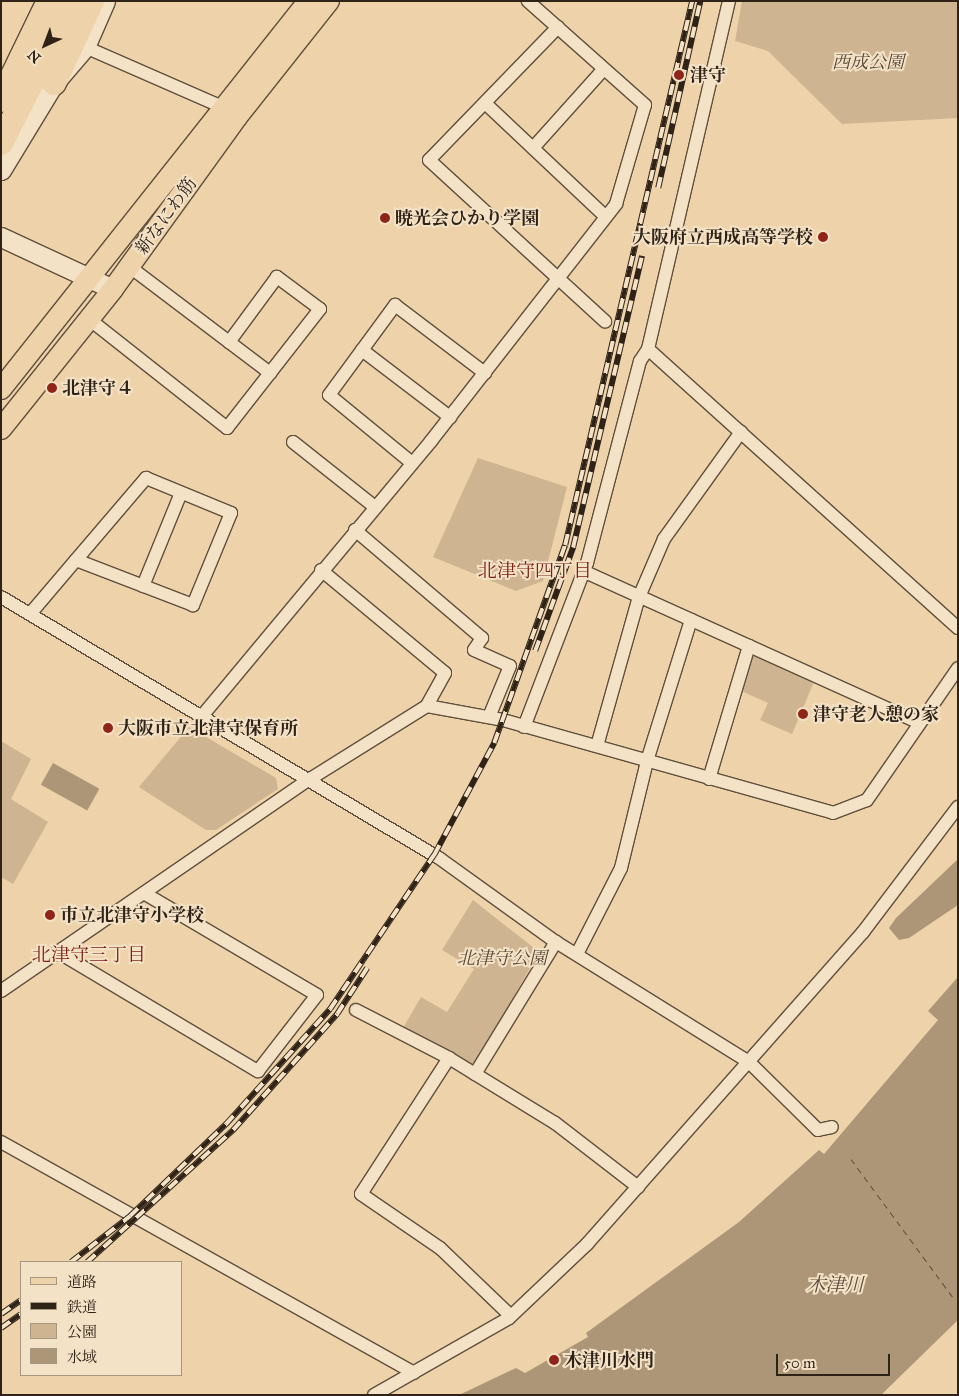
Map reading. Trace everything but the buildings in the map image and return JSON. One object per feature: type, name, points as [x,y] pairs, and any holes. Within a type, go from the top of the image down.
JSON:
[{"type":"highway","points":[[1,100],[48,1]]},
{"type":"highway","points":[[1,144],[72,1]]},
{"type":"highway","points":[[54,83],[82,38],[92,1]]},
{"type":"main road","name":"新なにわ筋","points":[[1,429],[130,267],[231,112],[309,1]]},
{"type":"main road","name":"新なにわ筋","points":[[1,389],[92,277],[231,112],[329,1]]},
{"type":"street","points":[[1,83],[40,1]]},
{"type":"street","points":[[105,1],[82,38],[231,112]]},
{"type":"street","points":[[202,716],[321,570],[450,417],[616,204],[645,106],[528,1]]},
{"type":"street","points":[[524,727],[583,571],[640,361],[648,349],[729,1]]},
{"type":"street","points":[[558,27],[428,160],[605,321]]},
{"type":"street","points":[[533,148],[604,69]]},
{"type":"street","points":[[1,170],[54,83]]},
{"type":"street","points":[[484,103],[606,217]]},
{"type":"street","points":[[1,237],[92,277],[113,289]]},
{"type":"street","points":[[130,267],[270,373]]},
{"type":"street","points":[[89,319],[227,428],[320,309],[277,277],[229,342]]},
{"type":"street","points":[[412,463],[329,395],[395,305],[485,373]]},
{"type":"street","points":[[648,349],[958,628]]},
{"type":"street","points":[[362,350],[450,417]]},
{"type":"street","points":[[597,746],[639,597],[664,539],[741,432]]},
{"type":"street","points":[[293,442],[375,506]]},
{"type":"street","points":[[30,614],[76,560],[146,478],[231,513],[193,605],[76,560]]},
{"type":"street","points":[[143,586],[181,493]]},
{"type":"street","points":[[355,530],[482,638],[474,650],[510,666],[489,716]]},
{"type":"street","points":[[1,990],[310,779],[427,706],[445,673],[321,570]]},
{"type":"street","points":[[583,571],[920,723]]},
{"type":"street","points":[[1,597],[310,779],[439,858],[556,942],[749,1062],[818,1130],[832,1127]]},
{"type":"street","points":[[578,954],[621,868],[647,761],[691,620]]},
{"type":"street","points":[[708,779],[749,646]]},
{"type":"street","points":[[427,706],[489,716],[833,813],[867,800],[958,668]]},
{"type":"street","points":[[374,1395],[511,1316],[587,1244],[862,932],[958,807]]},
{"type":"street","points":[[58,952],[258,1071],[317,995],[144,893]]},
{"type":"street","points":[[475,1074],[556,942]]},
{"type":"street","points":[[356,1010],[449,1058],[555,1123],[638,1187]]},
{"type":"street","points":[[449,1058],[361,1194],[440,1248],[511,1316]]},
{"type":"street","points":[[1,1142],[414,1373]]},
{"type":"green space","name":"西成公園","points":[[742,1],[958,1],[958,118],[842,124],[768,51],[735,41]]},
{"type":"green space","points":[[478,458],[567,487],[543,581],[516,591],[433,557]]},
{"type":"green space","points":[[752,652],[810,678],[813,684],[792,734],[760,720],[768,703],[739,690]]},
{"type":"green space","points":[[189,727],[276,778],[278,789],[216,830],[206,830],[139,787]]},
{"type":"green space","points":[[1,741],[31,759],[11,799],[48,822],[13,884],[1,877]]},
{"type":"green space","name":"北津守公園","points":[[473,900],[539,952],[474,1067],[403,1028],[421,997],[447,1012],[474,969],[442,950]]},
{"type":"water","points":[[53,763],[99,789],[87,811],[41,785]]},
{"type":"water","points":[[958,859],[958,905],[909,938],[899,940],[889,928],[896,918]]},
{"type":"water","name":"木津川","points":[[958,977],[958,1320],[881,1395],[459,1395],[516,1368],[525,1373],[588,1337],[586,1333],[739,1222],[819,1150],[824,1154],[938,1020],[928,1011]]},
{"type":"ferry route","points":[[851,1159],[955,1300]]},
{"type":"railway","points":[[72,1261],[130,1216],[226,1124],[330,1009],[434,855],[494,743],[565,545],[692,1]]},
{"type":"railway","points":[[658,188],[700,1]]},
{"type":"railway","points":[[535,651],[573,547],[642,256]]},
{"type":"railway","points":[[88,1261],[233,1130],[337,1014],[367,968]]},
{"type":"railway","points":[[1,1314],[20,1301]]},
{"type":"railway","points":[[1,1328],[20,1315]]},
{"type":"place","name":"津守","points":[[679,75]]},
{"type":"place","name":"暁光会ひかり学園","points":[[385,218]]},
{"type":"place","name":"大阪府立西成高等学校","points":[[823,237]]},
{"type":"place","name":"北津守４","points":[[52,388]]},
{"type":"place","name":"津守老人憩の家","points":[[803,714]]},
{"type":"place","name":"大阪市立北津守保育所","points":[[108,728]]},
{"type":"place","name":"市立北津守小学校","points":[[50,915]]},
{"type":"place","name":"木津川水門","points":[[554,1360]]},
{"type":"district","name":"北津守四丁目","points":[[535,571]]},
{"type":"district","name":"北津守三丁目","points":[[89,955]]}]
